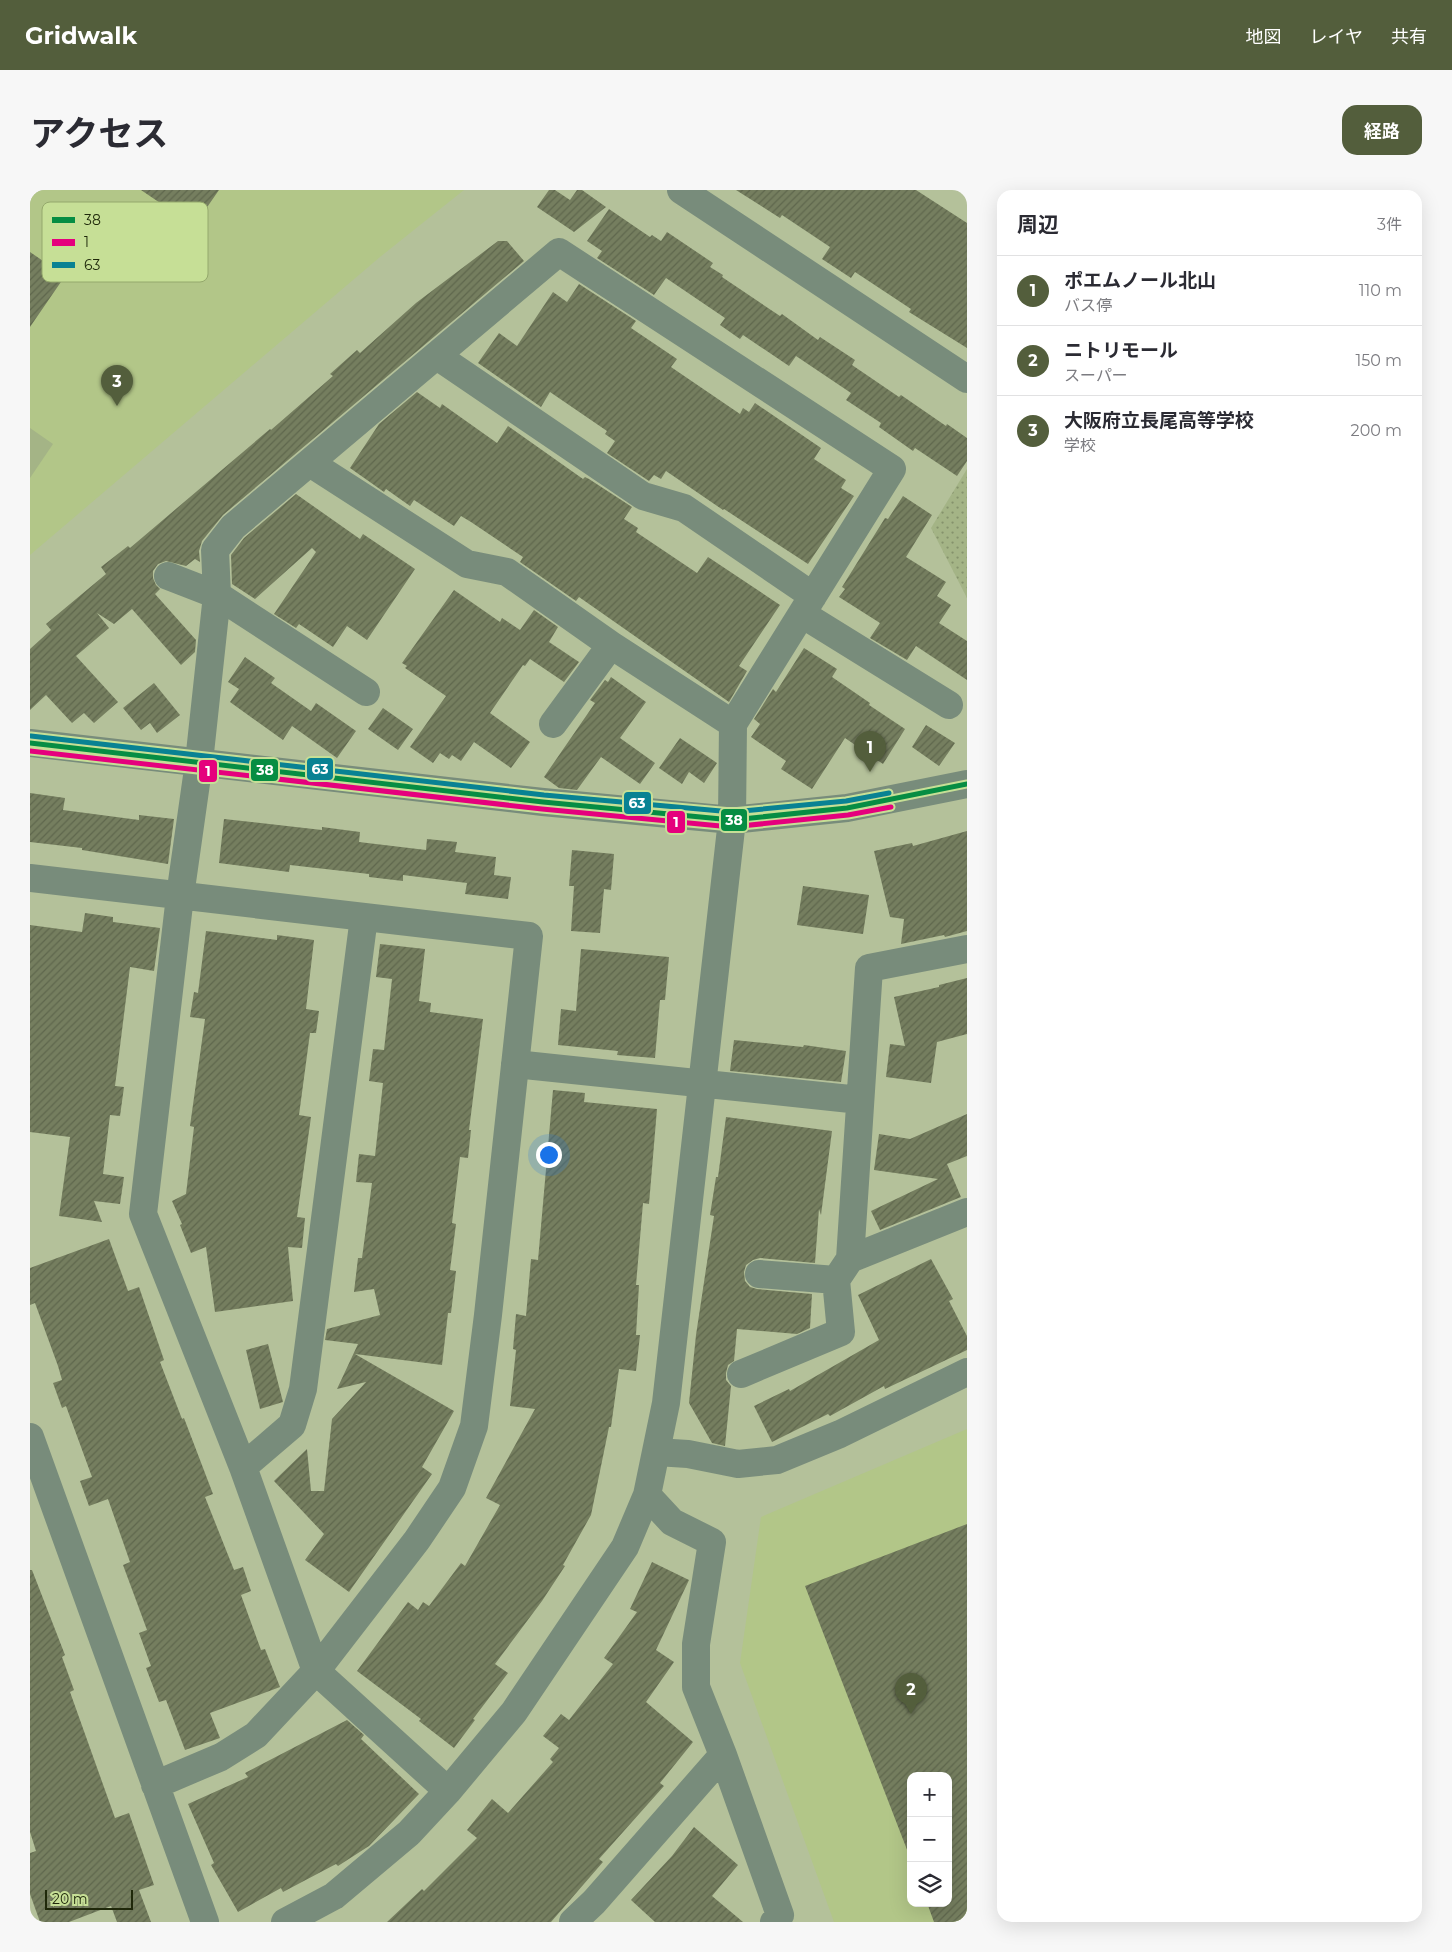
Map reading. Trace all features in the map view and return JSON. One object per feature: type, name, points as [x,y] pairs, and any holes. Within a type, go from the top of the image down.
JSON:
[{"type":"street","points":[[680,190],[967,379]]},
{"type":"street","points":[[286,1922],[334,1896],[409,1834],[448,1791],[514,1712],[625,1547],[647,1495],[666,1403],[732,820],[733,724],[892,469],[559,252],[233,527],[214,550],[217,595],[199,762],[180,896],[143,1214],[243,1467],[316,1671],[448,1791]]},
{"type":"street","points":[[436,356],[643,496],[684,508],[807,605],[949,705]]},
{"type":"street","points":[[310,463],[467,564],[507,572],[611,645],[733,724]]},
{"type":"street","points":[[168,576],[217,595],[366,692]]},
{"type":"street","points":[[553,724],[611,645]]},
{"type":"street","points":[[30,743],[542,802],[732,820],[848,808],[967,784]]},
{"type":"street","points":[[30,878],[529,936],[488,1315],[474,1426],[452,1488],[417,1540],[316,1671],[256,1735],[221,1757],[155,1785]]},
{"type":"street","points":[[243,1467],[292,1425],[302,1389],[364,917]]},
{"type":"street","points":[[742,1374],[841,1332],[843,1270],[860,1100],[869,968],[967,949]]},
{"type":"street","points":[[515,1064],[860,1100]]},
{"type":"street","points":[[759,1274],[843,1270],[967,1212]]},
{"type":"street","points":[[656,1452],[688,1454],[738,1464],[777,1460],[840,1434],[967,1372]]},
{"type":"street","points":[[30,1437],[205,1922]]},
{"type":"street","points":[[647,1495],[672,1522],[712,1542],[696,1644],[696,1687],[723,1755],[780,1915],[774,1922]]},
{"type":"street","points":[[573,1922],[594,1902],[723,1755]]},
{"type":"shaded area","points":[[30,190],[464,190],[380,257],[30,555]]},
{"type":"shaded area","points":[[30,428],[53,444],[30,478]]},
{"type":"shaded area","points":[[967,469],[967,598],[931,528]]},
{"type":"shaded area","points":[[967,1429],[967,1922],[834,1922],[740,1663],[761,1517]]},
{"type":"building","points":[[141,190],[219,190],[208,206],[208,202],[159,202]]},
{"type":"building","points":[[549,190],[555,190],[570,200],[577,190],[582,190],[606,207],[574,232],[537,207]]},
{"type":"building","points":[[736,190],[916,190],[967,223],[967,348],[909,312],[911,309],[855,272],[851,278],[822,259],[830,247],[782,215],[780,218]]},
{"type":"building","points":[[609,209],[650,237],[652,235],[661,241],[667,232],[713,263],[710,267],[723,275],[722,277],[780,316],[782,314],[818,340],[820,337],[855,360],[852,365],[899,397],[901,395],[967,438],[967,461],[957,476],[915,448],[913,451],[879,427],[881,423],[846,400],[851,393],[796,356],[789,366],[743,335],[740,339],[720,325],[725,318],[666,278],[654,295],[597,258],[602,251],[587,241]]},
{"type":"building","points":[[498,241],[507,241],[524,261],[223,515],[202,541],[199,551],[200,562],[195,559],[186,566],[166,561],[158,564],[153,571],[153,578],[160,589],[155,594],[196,640],[195,652],[181,665],[132,609],[114,624],[97,613],[109,628],[76,656],[118,702],[94,723],[84,713],[72,723],[46,695],[30,710],[30,649],[51,630],[46,624],[106,574],[101,567],[128,546],[130,548],[271,430],[333,376],[330,374],[357,350],[360,353],[416,303]]},
{"type":"building","points":[[30,252],[42,260],[42,282],[61,282],[30,327]]},
{"type":"building","points":[[579,284],[636,321],[631,328],[677,359],[671,367],[740,414],[743,408],[749,412],[755,403],[821,448],[814,459],[846,480],[841,488],[854,496],[808,564],[666,471],[661,479],[654,475],[649,481],[607,453],[615,441],[605,434],[607,431],[550,392],[541,407],[478,363],[499,333],[517,346],[553,292],[567,302]]},
{"type":"building","points":[[417,392],[440,408],[442,404],[497,443],[508,426],[583,479],[585,477],[589,479],[632,507],[624,519],[638,528],[636,532],[697,573],[708,557],[780,605],[739,666],[747,671],[729,702],[579,597],[576,601],[520,562],[523,557],[471,522],[461,516],[454,526],[414,500],[410,506],[386,489],[384,492],[350,468],[379,424]]},
{"type":"building","points":[[296,494],[360,539],[363,534],[415,569],[367,640],[347,626],[333,647],[299,624],[296,628],[274,614],[316,552],[312,548],[255,599],[232,584],[231,555],[244,538]]},
{"type":"building","points":[[903,496],[932,515],[906,557],[946,582],[937,596],[951,605],[939,623],[967,641],[967,680],[916,646],[907,660],[870,638],[880,623],[839,597],[845,589],[842,587],[885,518],[888,519]]},
{"type":"building","points":[[454,590],[500,622],[502,618],[520,630],[534,610],[558,627],[549,642],[579,662],[564,682],[530,659],[525,666],[523,665],[490,713],[530,742],[511,768],[474,742],[461,761],[452,755],[449,759],[440,753],[433,763],[410,747],[446,696],[405,668],[407,666],[402,663]]},
{"type":"building","points":[[804,648],[837,669],[832,677],[905,729],[883,764],[845,738],[812,789],[781,769],[786,761],[751,737],[760,724],[754,719],[773,689],[776,692]]},
{"type":"building","points":[[245,657],[275,678],[271,683],[311,711],[316,703],[356,731],[337,758],[292,726],[283,740],[230,702],[239,689],[228,682]]},
{"type":"building","points":[[611,677],[646,702],[620,738],[655,763],[640,784],[601,757],[577,790],[559,788],[544,777],[595,703],[590,700],[605,680],[608,682]]},
{"type":"building","points":[[154,683],[180,715],[157,733],[150,723],[141,730],[123,708]]},
{"type":"building","points":[[383,708],[413,729],[398,750],[368,729]]},
{"type":"building","points":[[926,725],[955,743],[939,766],[912,747]]},
{"type":"building","points":[[680,738],[717,763],[704,783],[689,772],[682,784],[659,768]]},
{"type":"building","points":[[30,793],[65,798],[63,810],[139,820],[139,815],[174,819],[168,864],[82,850],[82,848],[30,842]]},
{"type":"building","points":[[224,819],[322,830],[322,827],[360,832],[359,842],[426,850],[427,839],[457,842],[455,852],[496,857],[494,875],[511,877],[508,899],[465,894],[467,883],[403,875],[403,881],[369,877],[369,874],[290,865],[289,872],[219,863]]},
{"type":"building","points":[[967,831],[967,931],[945,937],[944,935],[901,944],[904,919],[890,917],[874,851],[912,843],[913,846]]},
{"type":"building","points":[[572,850],[614,854],[611,890],[604,889],[600,933],[571,931],[574,886],[569,886]]},
{"type":"building","points":[[803,886],[869,895],[863,934],[797,925]]},
{"type":"building","points":[[85,913],[113,917],[113,922],[160,928],[154,971],[130,967],[115,1086],[124,1087],[120,1116],[110,1115],[103,1174],[124,1177],[120,1204],[94,1201],[102,1222],[59,1216],[70,1137],[30,1132],[30,925],[82,932]]},
{"type":"building","points":[[206,931],[277,940],[277,935],[314,940],[306,1009],[319,1011],[316,1033],[310,1033],[299,1115],[311,1117],[297,1217],[305,1218],[302,1248],[288,1247],[293,1301],[215,1312],[206,1247],[191,1253],[172,1201],[186,1194],[194,1127],[190,1126],[205,1019],[190,1017],[194,992],[198,993]]},
{"type":"building","points":[[380,944],[425,949],[419,1001],[431,1003],[430,1012],[483,1019],[469,1130],[471,1130],[468,1158],[460,1157],[452,1223],[456,1224],[450,1270],[456,1271],[451,1313],[448,1313],[442,1365],[355,1354],[454,1411],[422,1467],[432,1474],[349,1592],[305,1560],[324,1534],[274,1481],[307,1449],[311,1491],[324,1491],[332,1419],[366,1382],[337,1389],[358,1344],[325,1340],[327,1329],[380,1315],[374,1289],[354,1292],[358,1258],[362,1258],[372,1183],[356,1182],[359,1154],[375,1156],[383,1083],[369,1081],[373,1049],[384,1050],[392,979],[376,977]]},
{"type":"building","points":[[581,949],[669,957],[665,1000],[660,1000],[655,1058],[617,1055],[618,1051],[558,1045],[561,1009],[576,1011]]},
{"type":"building","points":[[967,978],[967,1034],[937,1042],[931,1083],[886,1077],[890,1044],[905,1046],[894,997],[939,987],[939,985]]},
{"type":"building","points":[[734,1040],[803,1047],[804,1045],[846,1051],[841,1082],[730,1071]]},
{"type":"building","points":[[553,1090],[585,1093],[584,1102],[657,1109],[649,1204],[643,1203],[636,1285],[639,1285],[636,1335],[640,1335],[636,1371],[619,1369],[611,1427],[609,1427],[591,1515],[563,1565],[565,1566],[542,1601],[495,1664],[508,1673],[473,1719],[475,1720],[454,1748],[419,1721],[421,1719],[357,1671],[408,1602],[418,1610],[423,1602],[429,1606],[461,1563],[465,1566],[500,1505],[486,1498],[535,1409],[510,1406],[516,1350],[513,1349],[516,1314],[526,1316],[531,1259],[538,1260]]},
{"type":"building","points":[[967,1114],[967,1156],[947,1164],[961,1197],[880,1230],[871,1211],[938,1179],[874,1170],[879,1134],[910,1139]]},
{"type":"building","points":[[726,1117],[832,1131],[821,1215],[819,1209],[815,1263],[760,1258],[746,1265],[744,1272],[745,1281],[750,1287],[812,1294],[810,1328],[797,1334],[737,1329],[734,1361],[728,1365],[726,1373],[726,1380],[731,1386],[725,1446],[712,1443],[689,1403],[696,1335],[714,1216],[710,1215],[716,1177],[718,1177]]},
{"type":"building","points":[[109,1239],[128,1291],[139,1287],[164,1360],[160,1362],[213,1494],[205,1497],[234,1570],[243,1567],[251,1591],[241,1595],[261,1650],[265,1649],[280,1687],[210,1713],[220,1738],[185,1750],[166,1700],[159,1702],[146,1668],[151,1666],[139,1633],[147,1630],[123,1565],[130,1562],[108,1499],[89,1506],[80,1481],[92,1477],[66,1406],[62,1408],[53,1383],[62,1380],[58,1366],[35,1303],[30,1305],[30,1268]]},
{"type":"building","points":[[931,1259],[953,1299],[949,1301],[967,1336],[967,1350],[885,1389],[884,1386],[830,1416],[828,1414],[772,1442],[754,1406],[789,1389],[790,1391],[879,1340],[858,1295]]},
{"type":"building","points":[[268,1344],[283,1402],[260,1409],[246,1350]]},
{"type":"building","points":[[967,1524],[967,1922],[934,1922],[928,1907],[952,1907],[952,1772],[907,1772],[907,1850],[805,1586]]},
{"type":"building","points":[[652,1562],[689,1580],[656,1650],[674,1662],[646,1702],[693,1742],[660,1783],[664,1786],[599,1859],[603,1862],[551,1922],[387,1922],[422,1889],[424,1891],[477,1838],[467,1830],[492,1799],[508,1813],[553,1762],[550,1759],[559,1748],[543,1736],[561,1714],[569,1720],[613,1664],[604,1658],[637,1612],[630,1609]]},
{"type":"building","points":[[30,1570],[32,1570],[65,1655],[62,1657],[74,1690],[70,1692],[115,1818],[129,1813],[154,1885],[139,1890],[151,1922],[117,1922],[111,1906],[69,1922],[40,1922],[30,1894],[30,1853],[36,1851],[30,1832]]},
{"type":"building","points":[[347,1720],[364,1735],[361,1739],[419,1794],[369,1846],[338,1866],[336,1864],[283,1892],[281,1888],[238,1912],[211,1865],[214,1863],[188,1804],[248,1777],[245,1773]]},
{"type":"building","points":[[694,1827],[738,1865],[712,1896],[743,1922],[655,1922],[631,1900],[672,1856]]},
{"type":"transit line","name":"63","points":[[31,736],[544,795],[732,812],[846,801],[889,793]]},
{"type":"transit line","name":"38","points":[[30,743],[543,802],[732,820],[847,808],[967,784]]},
{"type":"transit line","name":"1","points":[[30,751],[542,809],[731,827],[848,815],[891,807]]},
{"type":"place","name":"大阪府立長尾高等学校","points":[[117,406]]},
{"type":"place","name":"ポエムノール北山","points":[[870,772]]},
{"type":"place","name":"ニトリモール","points":[[911,1714]]}]
